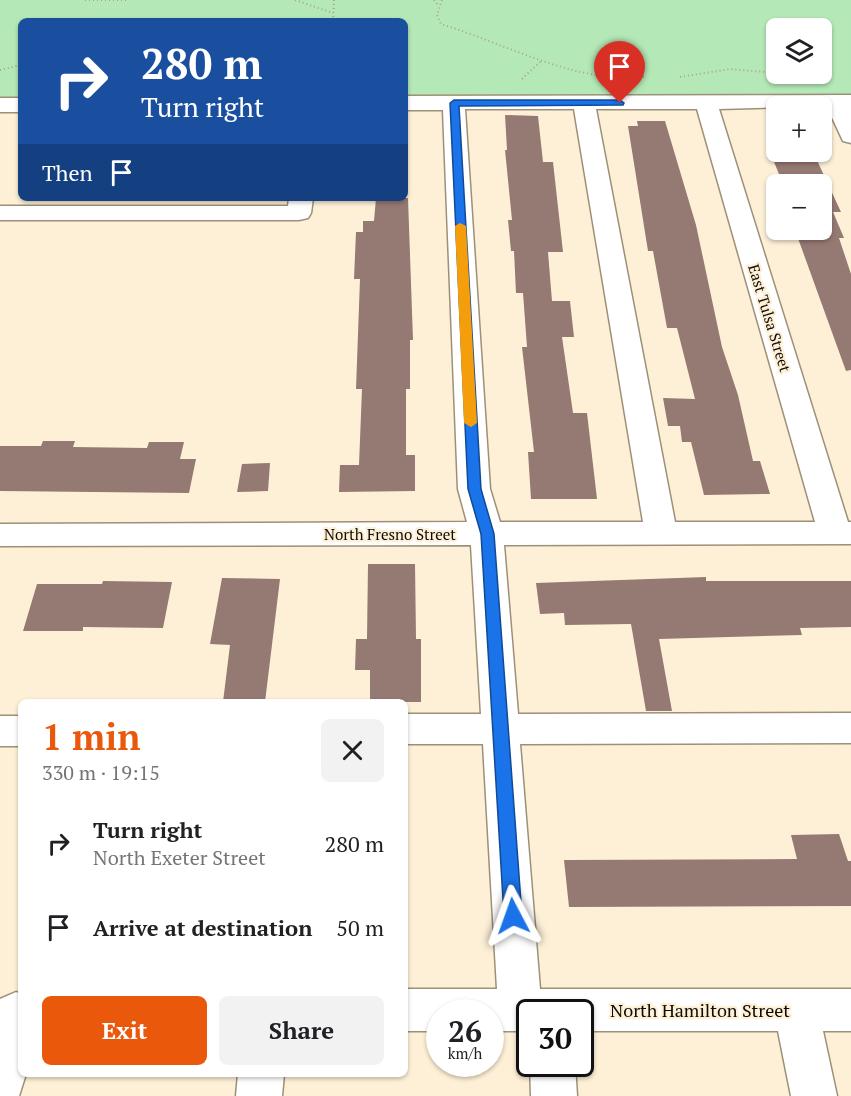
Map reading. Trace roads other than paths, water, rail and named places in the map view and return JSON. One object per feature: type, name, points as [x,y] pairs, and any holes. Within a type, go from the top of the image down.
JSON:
[{"type":"street","name":"East Tulsa Street","points":[[706,102],[843,533]]},
{"type":"street","points":[[408,103],[843,102],[851,136]]},
{"type":"street","points":[[454,103],[474,489],[488,534],[500,729],[537,999]]},
{"type":"street","points":[[584,103],[661,534]]},
{"type":"street","points":[[0,105],[18,105]]},
{"type":"street","points":[[0,213],[299,213],[301,201]]},
{"type":"street","name":"North Fresno Street","points":[[0,535],[843,533]]},
{"type":"street","points":[[408,729],[851,728]]},
{"type":"street","points":[[0,731],[18,731]]},
{"type":"street","name":"North Hamilton Street","points":[[408,1010],[516,1011]]},
{"type":"street","points":[[796,1010],[814,1096]]},
{"type":"street","name":"North Hamilton Street","points":[[594,1011],[851,1010]]},
{"type":"street","points":[[0,1086],[12,1013]]},
{"type":"street","points":[[259,1096],[261,1077]]},
{"type":"street","points":[[553,1077],[554,1096]]}]
